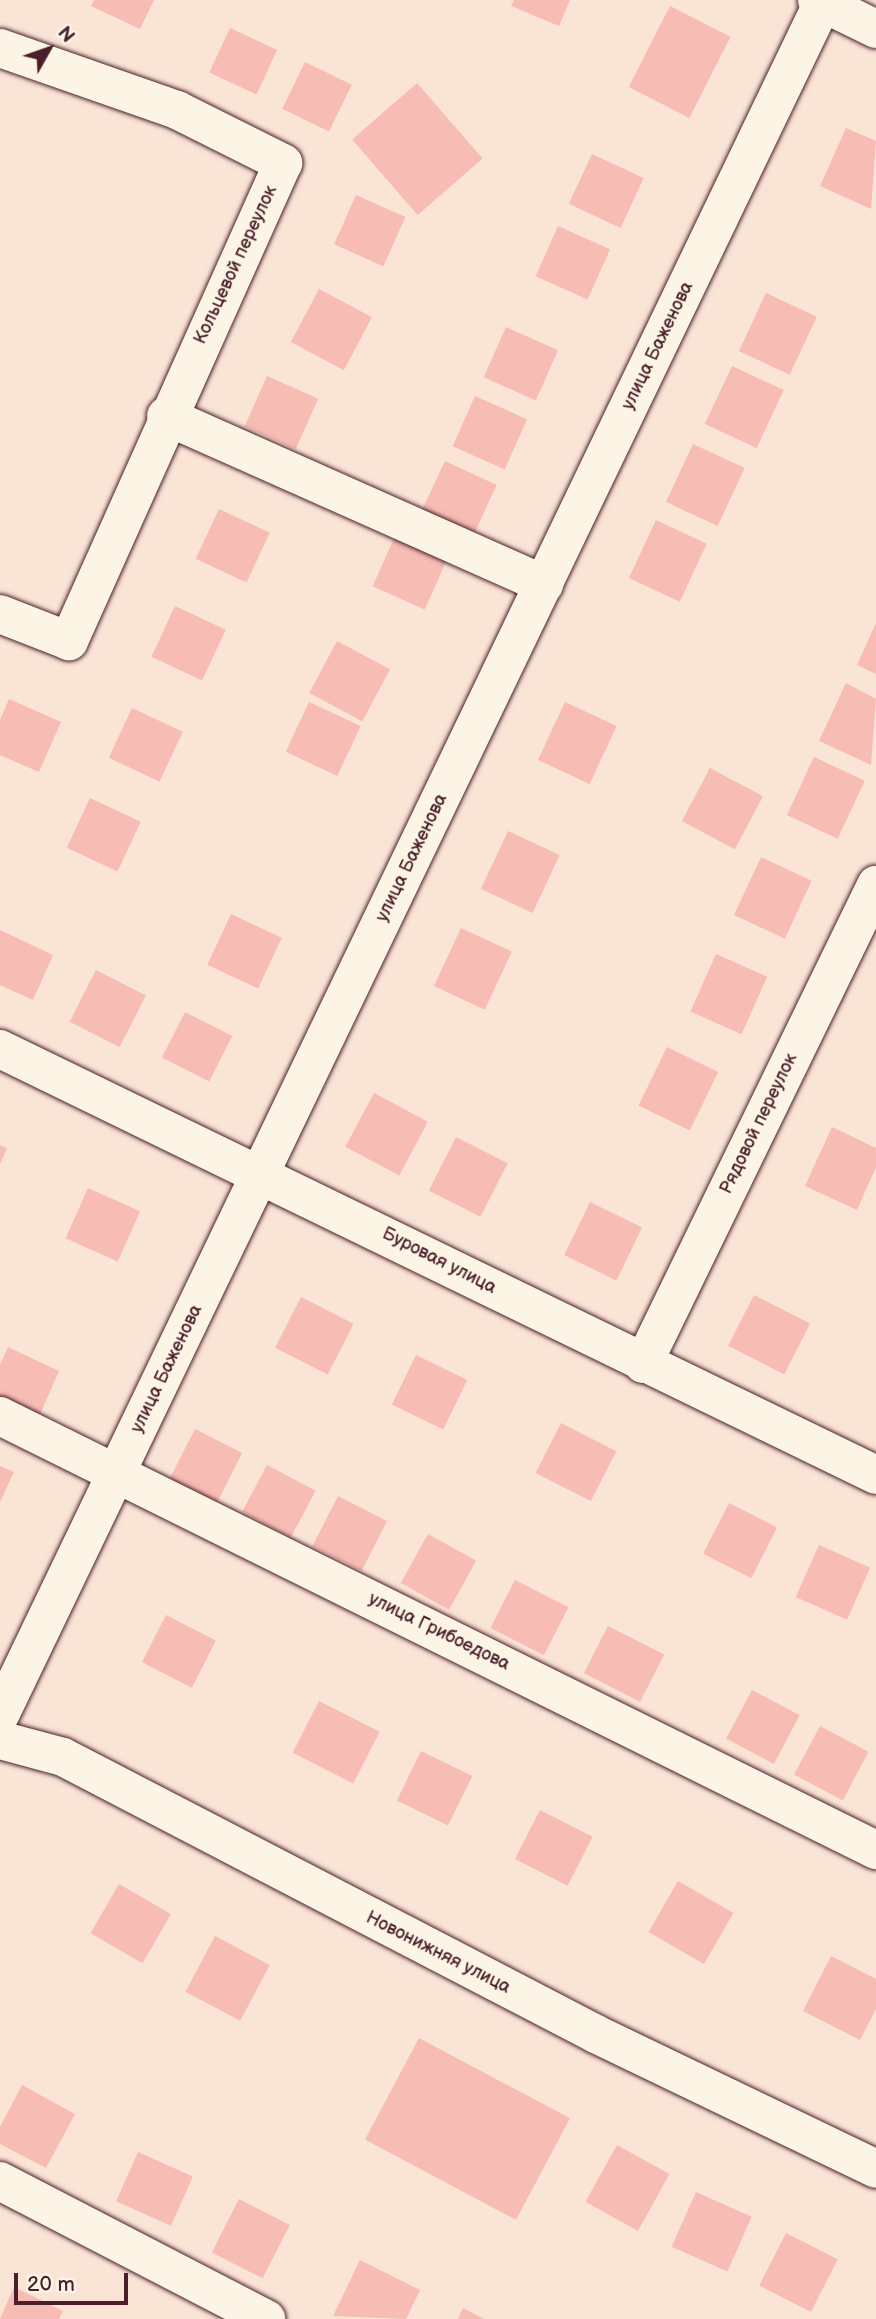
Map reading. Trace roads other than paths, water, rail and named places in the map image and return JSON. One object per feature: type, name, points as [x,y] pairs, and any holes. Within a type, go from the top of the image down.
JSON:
[{"type":"street","points":[[821,1],[876,29]]},
{"type":"street","name":"улица Баженова","points":[[0,1715],[821,1]]},
{"type":"street","name":"Кольцевой переулок","points":[[0,48],[177,110],[283,163],[166,416],[69,641],[0,614]]},
{"type":"street","points":[[166,416],[544,584]]},
{"type":"street","name":"Рядовой переулок","points":[[643,1364],[876,885]]},
{"type":"street","name":"Буровая улица","points":[[0,1049],[261,1171],[643,1364],[876,1475]]},
{"type":"street","name":"улица Грибоедова","points":[[0,1416],[876,1850]]},
{"type":"street","name":"Новонижняя улица","points":[[0,1740],[63,1757],[596,2034],[876,2169]]},
{"type":"street","points":[[0,2181],[266,2319]]}]
